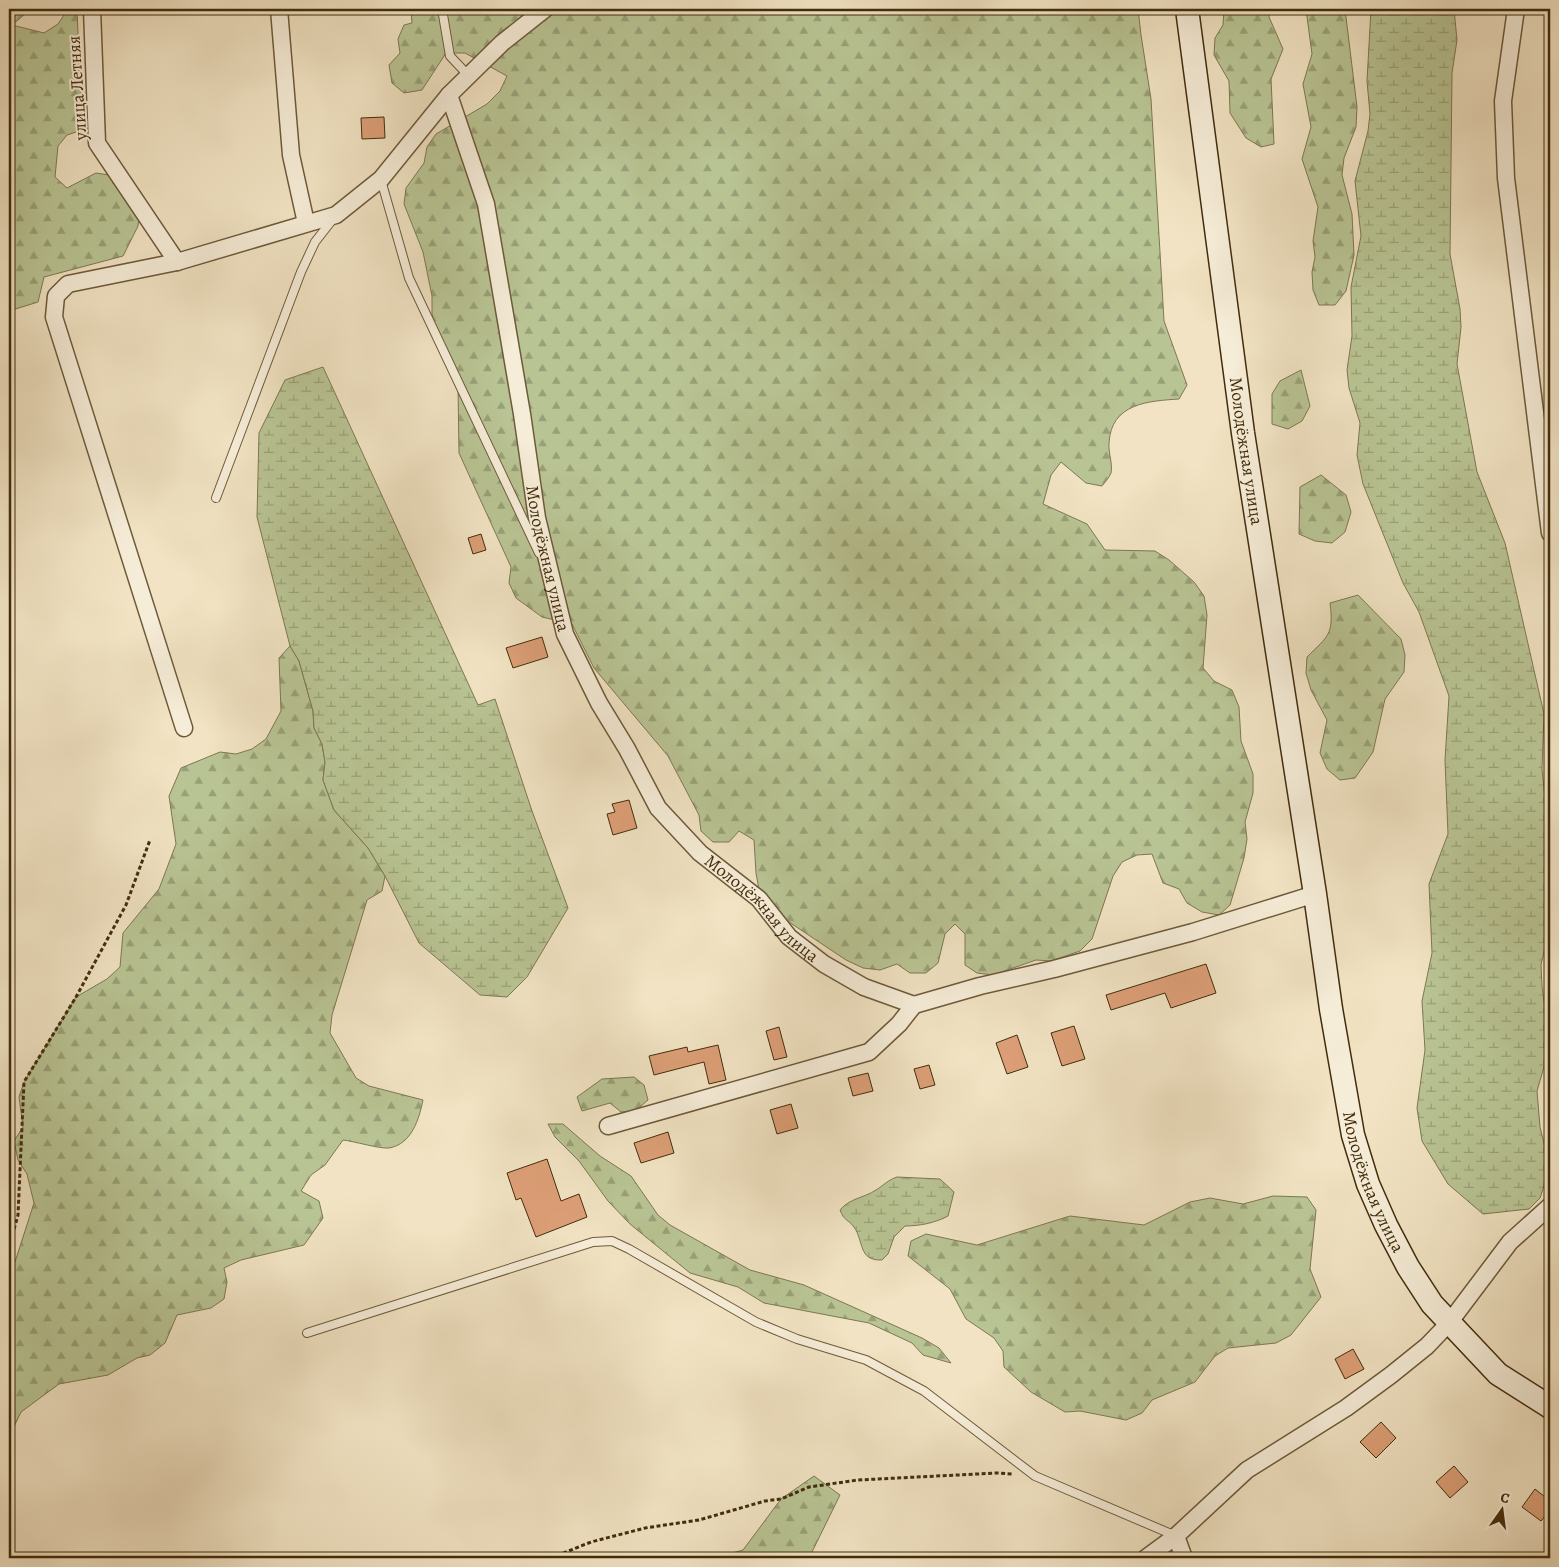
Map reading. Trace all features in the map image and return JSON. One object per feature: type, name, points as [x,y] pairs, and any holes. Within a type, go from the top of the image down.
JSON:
[{"type":"street","name":"улица Летняя","points":[[92,9],[97,143],[177,262]]},
{"type":"street","points":[[279,9],[291,155],[306,223]]},
{"type":"street","points":[[184,728],[54,317],[56,296],[68,284],[177,262],[336,215],[381,179],[449,95],[468,75],[545,9]]},
{"type":"street","name":"Молодёжная улица","points":[[1187,9],[1243,433],[1315,894],[1331,1009],[1354,1136],[1368,1184],[1386,1225],[1408,1267],[1432,1304],[1498,1374],[1550,1407]]},
{"type":"street","points":[[1516,9],[1503,101],[1506,178],[1550,533]]},
{"type":"street","name":"Молодёжная улица","points":[[449,95],[486,204],[522,414],[536,518],[565,634],[599,703],[658,808],[700,853],[759,900],[789,937],[824,964],[864,987],[914,1005]]},
{"type":"street","points":[[608,1126],[869,1052],[898,1024],[914,1005],[980,986],[1054,969],[1193,932],[1315,894]]},
{"type":"street","points":[[1146,1558],[1176,1536],[1247,1470],[1346,1408],[1392,1375],[1427,1346],[1449,1323],[1510,1242],[1550,1206]]},
{"type":"street","points":[[1176,1536],[1184,1558]]},
{"type":"lane","points":[[442,9],[450,56],[468,75]]},
{"type":"lane","points":[[381,179],[409,278],[552,579]]},
{"type":"lane","points":[[216,498],[300,272],[315,242],[336,215]]},
{"type":"lane","points":[[307,1333],[593,1242],[612,1241],[675,1274],[756,1322],[797,1339],[866,1360],[924,1391],[1035,1476],[1176,1536]]},
{"type":"path","points":[[9,1248],[18,1215],[24,1082],[76,997],[126,905],[150,840]]},
{"type":"path","points":[[551,1558],[591,1542],[645,1528],[699,1520],[765,1500],[781,1499],[809,1487],[888,1478],[997,1473],[1035,1476]]},
{"type":"green space","points":[[9,9],[31,9],[12,25],[44,33],[58,24],[68,9],[77,9],[82,130],[67,135],[58,146],[55,177],[67,188],[96,173],[128,178],[140,207],[138,226],[123,256],[44,277],[38,302],[9,311]]},
{"type":"green space","points":[[411,9],[1138,9],[1151,99],[1164,321],[1187,385],[1179,399],[1144,403],[1124,412],[1117,420],[1111,430],[1109,443],[1111,473],[1102,486],[1086,483],[1061,462],[1051,475],[1043,504],[1087,524],[1105,550],[1155,551],[1169,560],[1194,582],[1204,596],[1207,615],[1203,668],[1214,681],[1232,690],[1239,707],[1241,741],[1253,774],[1253,793],[1245,822],[1247,839],[1244,858],[1230,905],[1219,915],[1202,912],[1187,903],[1179,889],[1163,883],[1152,854],[1137,855],[1122,862],[1113,876],[1092,939],[1080,951],[1051,961],[1036,960],[993,975],[977,973],[965,965],[965,934],[955,924],[945,934],[938,963],[926,973],[910,973],[897,964],[880,970],[863,968],[846,960],[774,912],[759,890],[754,840],[739,831],[729,842],[713,842],[701,831],[699,815],[668,756],[594,668],[572,624],[542,617],[516,598],[509,583],[511,567],[459,453],[458,386],[432,330],[432,296],[423,252],[404,204],[406,188],[424,163],[427,147],[436,134],[487,104],[500,91],[507,76],[465,53],[446,53],[422,90],[404,93],[392,83],[389,65],[400,53],[398,39],[404,25],[412,23]]},
{"type":"green space","points":[[1224,9],[1270,9],[1269,17],[1283,49],[1271,79],[1274,144],[1261,147],[1246,138],[1230,113],[1229,81],[1214,55],[1215,38],[1223,25]]},
{"type":"green space","points":[[1306,9],[1345,9],[1357,107],[1356,127],[1344,158],[1342,175],[1352,214],[1354,255],[1346,291],[1335,305],[1319,305],[1313,290],[1312,272],[1315,257],[1313,241],[1318,207],[1302,159],[1311,127],[1303,84],[1312,54]]},
{"type":"green space","points":[[1371,9],[1454,9],[1457,40],[1452,73],[1450,254],[1460,309],[1461,327],[1457,364],[1477,472],[1505,543],[1544,714],[1542,769],[1550,826],[1550,924],[1541,965],[1550,1046],[1537,1091],[1540,1127],[1550,1168],[1540,1198],[1529,1209],[1483,1214],[1448,1184],[1422,1141],[1417,1108],[1425,1050],[1422,1001],[1432,953],[1429,884],[1448,834],[1445,760],[1449,696],[1419,612],[1403,583],[1363,484],[1357,455],[1360,423],[1349,388],[1347,370],[1352,336],[1351,287],[1361,236],[1355,181],[1368,131],[1370,114],[1367,81]]},
{"type":"green space","points":[[323,367],[478,705],[495,699],[532,811],[568,908],[527,977],[507,997],[480,995],[419,943],[385,876],[368,848],[334,810],[323,780],[325,762],[322,744],[314,728],[313,711],[299,661],[290,646],[257,517],[259,433],[285,380]]},
{"type":"green space","points":[[1301,370],[1310,406],[1302,421],[1288,429],[1272,424],[1272,394],[1280,381]]},
{"type":"green space","points":[[1321,475],[1346,495],[1351,512],[1345,532],[1332,543],[1315,541],[1299,534],[1300,487]]},
{"type":"green space","points":[[1358,595],[1401,639],[1405,655],[1404,672],[1385,699],[1373,752],[1355,778],[1340,780],[1327,769],[1320,753],[1327,720],[1311,690],[1306,673],[1307,657],[1328,634],[1331,622],[1330,603]]},
{"type":"green space","points":[[290,646],[299,661],[313,711],[314,728],[322,744],[325,762],[323,780],[334,810],[368,848],[385,876],[382,891],[367,900],[332,1015],[330,1033],[356,1078],[369,1086],[423,1100],[417,1122],[409,1136],[397,1146],[389,1148],[343,1140],[325,1165],[311,1175],[301,1191],[319,1201],[323,1218],[304,1245],[241,1260],[224,1268],[227,1282],[224,1299],[211,1308],[177,1315],[165,1343],[150,1355],[137,1358],[108,1375],[59,1384],[21,1412],[9,1437],[9,1312],[13,1298],[14,1265],[34,1203],[27,1174],[18,1160],[14,1141],[23,1127],[19,1097],[24,1082],[76,997],[107,979],[120,967],[123,933],[159,889],[176,844],[169,796],[181,768],[220,752],[236,754],[252,749],[266,739],[281,711],[279,658]]},
{"type":"green space","points":[[9,876],[14,883],[14,901],[9,905]]},
{"type":"green space","points":[[634,1077],[644,1085],[648,1100],[635,1111],[621,1112],[610,1103],[582,1111],[577,1097],[602,1079]]},
{"type":"green space","points":[[548,1124],[563,1124],[600,1156],[631,1176],[658,1215],[670,1225],[750,1270],[804,1285],[922,1338],[939,1348],[951,1363],[923,1355],[912,1343],[869,1323],[764,1303],[738,1287],[690,1273],[630,1224],[608,1201],[579,1161],[555,1137]]},
{"type":"green space","points":[[897,1177],[940,1179],[954,1192],[948,1216],[927,1224],[905,1226],[894,1237],[888,1254],[882,1260],[874,1259],[865,1254],[857,1232],[840,1210],[848,1203],[871,1193]]},
{"type":"green space","points":[[1273,1196],[1307,1197],[1316,1210],[1310,1269],[1321,1297],[1291,1335],[1276,1343],[1228,1348],[1215,1356],[1195,1382],[1152,1400],[1142,1413],[1126,1420],[1080,1411],[1065,1412],[1031,1392],[1004,1367],[1003,1351],[994,1338],[966,1319],[950,1289],[908,1256],[911,1241],[926,1234],[977,1245],[1070,1216],[1144,1225],[1190,1202],[1210,1198],[1243,1204]]},
{"type":"green space","points":[[814,1476],[840,1495],[809,1558],[715,1558],[743,1550],[781,1499]]},
{"type":"building","points":[[384,117],[385,138],[362,139],[361,118]]},
{"type":"building","points":[[481,534],[486,550],[473,554],[468,538]]},
{"type":"building","points":[[542,637],[548,657],[513,668],[506,648]]},
{"type":"building","points":[[629,800],[637,828],[613,835],[607,814],[615,812],[612,804]]},
{"type":"building","points":[[1206,964],[1216,993],[1171,1008],[1165,993],[1111,1010],[1106,995]]},
{"type":"building","points":[[1074,1026],[1085,1059],[1062,1066],[1051,1033]]},
{"type":"building","points":[[779,1027],[787,1057],[774,1060],[766,1031]]},
{"type":"building","points":[[1017,1035],[1028,1067],[1007,1074],[996,1043]]},
{"type":"building","points":[[718,1045],[726,1080],[709,1084],[704,1062],[654,1075],[649,1056],[687,1047],[688,1052]]},
{"type":"building","points":[[929,1065],[935,1085],[920,1089],[914,1069]]},
{"type":"building","points":[[868,1073],[873,1091],[853,1096],[848,1078]]},
{"type":"building","points":[[791,1104],[798,1128],[777,1134],[770,1110]]},
{"type":"building","points":[[668,1132],[674,1153],[641,1163],[634,1143]]},
{"type":"building","points":[[547,1159],[561,1201],[579,1194],[587,1217],[536,1237],[521,1198],[516,1200],[507,1173]]},
{"type":"building","points":[[1353,1349],[1364,1369],[1345,1379],[1335,1359]]},
{"type":"building","points":[[1381,1422],[1396,1438],[1376,1458],[1360,1442]]},
{"type":"building","points":[[1454,1466],[1468,1482],[1450,1498],[1436,1482]]},
{"type":"building","points":[[1535,1489],[1550,1501],[1550,1510],[1541,1521],[1522,1507]]}]
